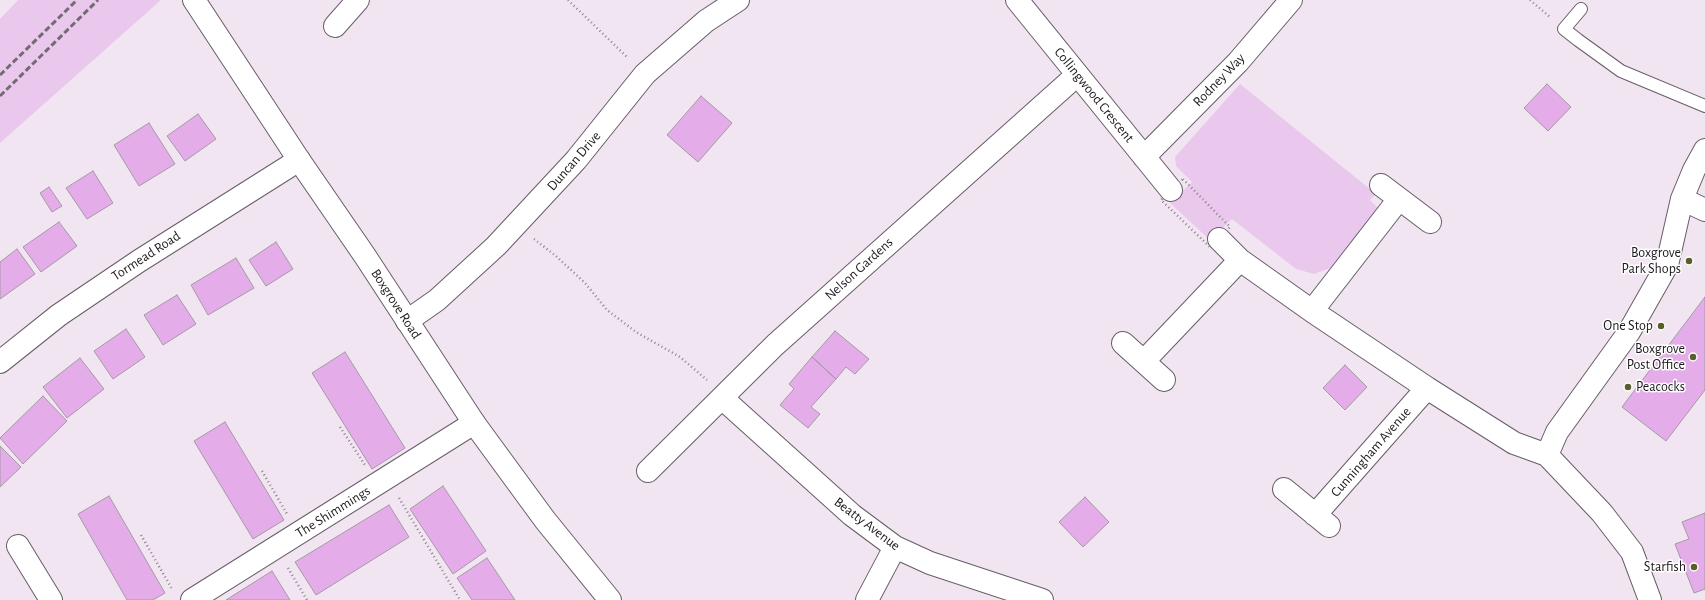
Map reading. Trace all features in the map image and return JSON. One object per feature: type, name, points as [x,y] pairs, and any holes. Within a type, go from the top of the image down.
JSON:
[{"type":"street","name":"Boxgrove Road","points":[[194,0],[299,160],[348,230],[474,423],[545,520],[610,600]]},
{"type":"street","points":[[335,26],[358,0]]},
{"type":"street","name":"Duncan Drive","points":[[407,321],[447,291],[496,246],[576,160],[646,74],[706,21],[738,0]]},
{"type":"street","name":"Collingwood Crescent","points":[[1017,0],[1171,190]]},
{"type":"street","name":"Rodney Way","points":[[1144,157],[1238,62],[1291,0]]},
{"type":"street","name":"Nelson Gardens","points":[[648,471],[775,345],[1077,75]]},
{"type":"street","points":[[1547,455],[1557,432],[1629,332],[1667,265],[1682,199],[1694,170],[1705,150]]},
{"type":"street","name":"Tormead Road","points":[[0,362],[59,315],[139,260],[299,160]]},
{"type":"street","points":[[1381,185],[1430,222]]},
{"type":"street","points":[[1312,311],[1399,199]]},
{"type":"street","points":[[1682,199],[1705,210]]},
{"type":"street","points":[[1219,239],[1240,260],[1312,311],[1427,388],[1514,443],[1547,455],[1602,513],[1632,552],[1650,600]]},
{"type":"street","points":[[1144,361],[1240,260]]},
{"type":"street","points":[[1123,343],[1164,380]]},
{"type":"street","name":"Cunningham Avenue","points":[[1284,489],[1322,520],[1427,388]]},
{"type":"street","name":"Beatty Avenue","points":[[722,398],[852,515],[895,546],[930,563],[1042,600]]},
{"type":"street","name":"The Shimmings","points":[[183,597],[276,547],[474,423]]},
{"type":"street","points":[[18,546],[51,600]]},
{"type":"street","points":[[867,600],[895,546]]},
{"type":"lane","points":[[1581,9],[1564,30],[1621,71],[1705,106]]},
{"type":"path","points":[[568,0],[646,74]]},
{"type":"path","points":[[1530,0],[1564,30]]},
{"type":"path","points":[[1183,179],[1230,227],[1210,247],[1161,200],[1171,190],[1183,179]]},
{"type":"path","points":[[517,224],[556,256],[585,283],[607,310],[636,332],[680,357],[707,380],[722,398]]},
{"type":"path","points":[[340,427],[382,481],[460,600]]},
{"type":"path","points":[[262,471],[298,533]]},
{"type":"path","points":[[141,536],[183,597]]},
{"type":"path","points":[[276,547],[307,600]]},
{"type":"shaded area","points":[[18,0],[161,0],[0,143],[0,19]]},
{"type":"shaded area","points":[[1240,84],[1376,194],[1370,200],[1378,208],[1330,268],[1314,274],[1296,269],[1232,219],[1210,240],[1170,203],[1192,182],[1176,166],[1175,157]]},
{"type":"building","points":[[1547,84],[1571,107],[1548,131],[1524,108]]},
{"type":"building","points":[[701,96],[732,123],[698,162],[667,135]]},
{"type":"building","points":[[198,114],[216,139],[185,161],[167,136]]},
{"type":"building","points":[[149,123],[175,164],[139,186],[114,145]]},
{"type":"building","points":[[93,171],[113,203],[87,219],[66,188]]},
{"type":"building","points":[[49,187],[62,206],[52,212],[40,193]]},
{"type":"building","points":[[59,222],[77,246],[41,272],[23,247]]},
{"type":"building","points":[[276,242],[293,269],[266,286],[249,260]]},
{"type":"building","points":[[17,249],[35,274],[0,299],[0,262]]},
{"type":"building","points":[[236,258],[254,288],[208,315],[191,285]]},
{"type":"building","points":[[177,295],[196,324],[163,345],[144,315]]},
{"type":"building","points":[[1705,297],[1705,390],[1666,441],[1622,407]]},
{"type":"building","points":[[126,329],[145,357],[113,379],[94,351]]},
{"type":"building","points":[[835,331],[869,359],[855,374],[846,367],[836,379],[812,357]]},
{"type":"building","points":[[345,352],[405,448],[372,469],[312,373]]},
{"type":"building","points":[[812,357],[836,379],[811,407],[820,414],[808,428],[780,405],[794,389],[789,384]]},
{"type":"building","points":[[80,358],[104,389],[67,418],[43,387]]},
{"type":"building","points":[[1345,365],[1367,387],[1345,410],[1323,388]]},
{"type":"building","points":[[43,396],[67,421],[23,464],[0,438]]},
{"type":"building","points":[[225,422],[284,520],[253,539],[194,441]]},
{"type":"building","points":[[0,446],[21,467],[0,487]]},
{"type":"building","points":[[443,486],[486,551],[453,574],[410,509]]},
{"type":"building","points":[[109,496],[165,593],[153,600],[127,600],[78,514]]},
{"type":"building","points":[[1085,497],[1109,522],[1083,547],[1059,522]]},
{"type":"building","points":[[389,505],[409,537],[316,595],[295,562]]},
{"type":"building","name":"Starfish","points":[[1705,513],[1705,589],[1694,593],[1675,544],[1689,539],[1682,522]]},
{"type":"building","points":[[487,558],[515,600],[472,600],[457,578]]},
{"type":"building","points":[[272,571],[290,600],[226,600]]},
{"type":"railway","points":[[0,75],[77,0]]},
{"type":"railway","points":[[0,96],[98,0]]},
{"type":"place","name":"Boxgrove Park Shops","points":[[1689,261]]},
{"type":"place","name":"One Stop","points":[[1661,326]]},
{"type":"place","name":"Boxgrove Post Office","points":[[1693,357]]},
{"type":"place","name":"Peacocks","points":[[1628,387]]},
{"type":"place","name":"Starfish","points":[[1694,567]]}]
